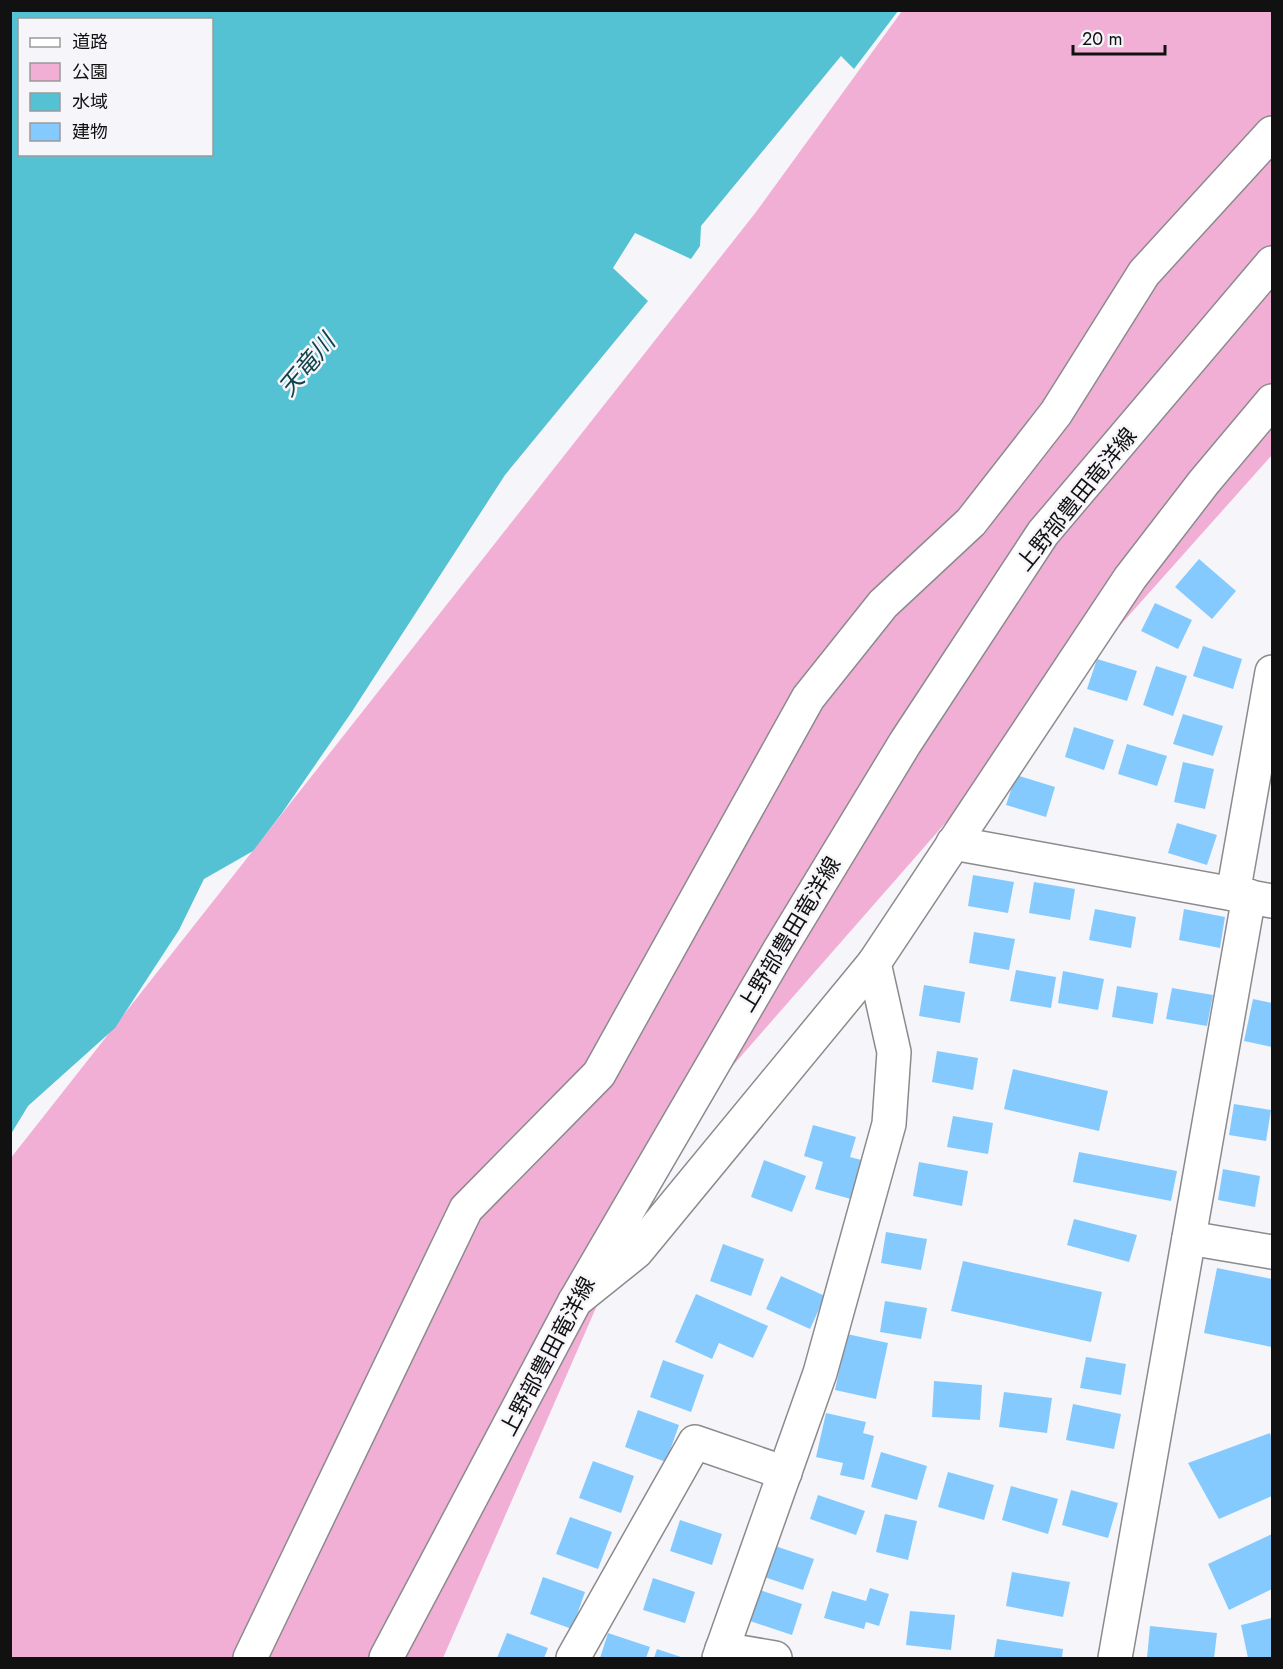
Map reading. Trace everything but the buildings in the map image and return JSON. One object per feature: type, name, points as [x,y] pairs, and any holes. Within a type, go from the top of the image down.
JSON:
[{"type":"street","points":[[250,1659],[466,1209],[599,1074],[808,698],[883,604],[971,522],[1056,413],[1144,273],[1272,133]]},
{"type":"street","name":"上野部豊田竜洋線","points":[[386,1659],[575,1301],[774,958],[905,742],[1043,533],[1272,263]]},
{"type":"street","points":[[575,1301],[636,1252],[874,963],[1130,578],[1204,482],[1272,401]]},
{"type":"street","points":[[1115,1659],[1251,897],[1272,672]]},
{"type":"street","points":[[952,843],[1251,897]]},
{"type":"street","points":[[775,1659],[721,1654],[820,1373],[889,1124],[894,1052],[874,963]]},
{"type":"street","points":[[1189,1238],[1272,1252]]},
{"type":"street","points":[[573,1659],[695,1442],[785,1473]]},
{"type":"green space","points":[[902,11],[1272,11],[1272,455],[1033,723],[671,1136],[443,1658],[11,1658],[10,1159],[756,212]]},
{"type":"water","name":"天竜川","points":[[14,10],[898,11],[854,69],[841,56],[701,226],[700,246],[691,259],[635,233],[613,268],[648,301],[505,475],[351,713],[253,851],[204,879],[179,930],[115,1028],[28,1106],[11,1134],[10,16]]}]
